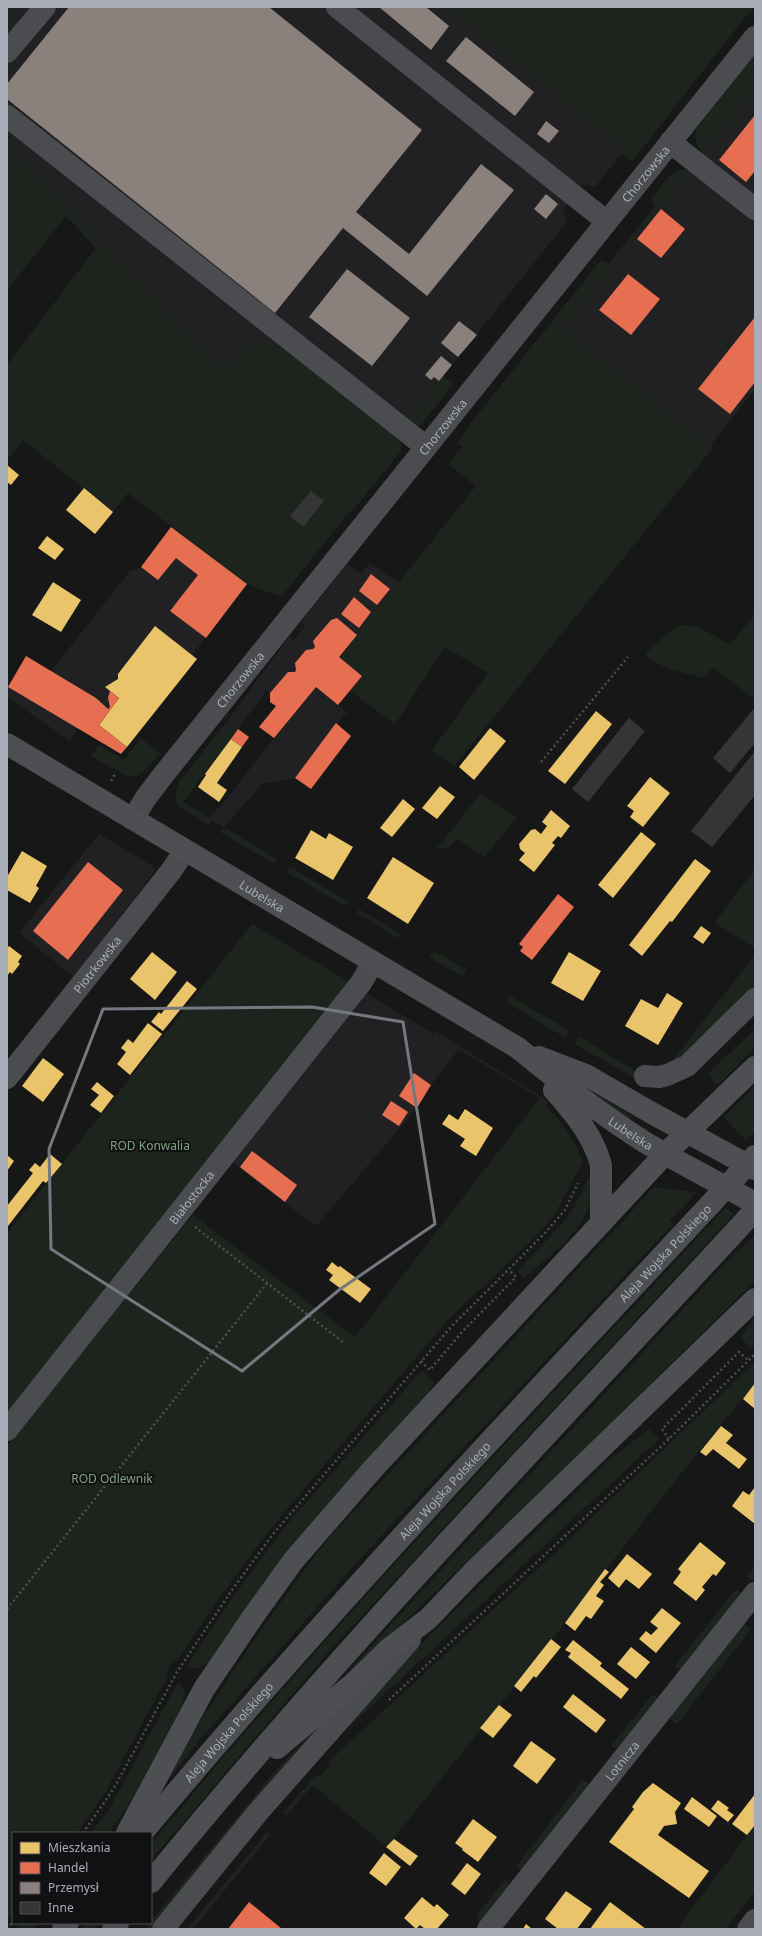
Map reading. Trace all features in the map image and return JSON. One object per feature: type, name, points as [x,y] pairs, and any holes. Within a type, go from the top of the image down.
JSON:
[{"type":"main road","name":"Lubelska","points":[[7,744],[518,1048],[574,1094],[665,1154],[755,1203]]},
{"type":"main road","name":"Lubelska","points":[[518,1048],[586,1075],[686,1132],[755,1169]]},
{"type":"main road","points":[[518,1048],[582,1124],[594,1147],[601,1165],[601,1223]]},
{"type":"main road","points":[[128,1832],[204,1689],[293,1561],[361,1482],[665,1154],[686,1132],[755,1067]]},
{"type":"main road","name":"Aleja Wojska Polskiego","points":[[143,1832],[239,1717],[346,1597],[755,1156]]},
{"type":"main road","points":[[152,1881],[223,1795],[396,1598],[755,1210]]},
{"type":"main road","points":[[223,1795],[355,1682],[390,1648],[428,1619],[479,1567],[755,1299]]},
{"type":"street","points":[[7,52],[45,7]]},
{"type":"street","points":[[337,7],[606,221]]},
{"type":"street","name":"Chorzowska","points":[[133,819],[145,799],[164,774],[755,37]]},
{"type":"street","points":[[7,116],[426,447]]},
{"type":"street","points":[[670,142],[755,209]]},
{"type":"street","name":"Piotrkowska","points":[[7,1078],[166,877],[185,850]]},
{"type":"street","name":"Białostocka","points":[[7,1430],[361,983],[373,962]]},
{"type":"street","points":[[629,1100],[650,1070],[659,1077],[687,1066],[755,999]]},
{"type":"street","name":"Lotnicza","points":[[488,1929],[755,1593]]},
{"type":"street","points":[[162,1929],[259,1811],[371,1686],[428,1619]]},
{"type":"street","points":[[748,1929],[755,1920]]},
{"type":"path","points":[[541,762],[628,657]]},
{"type":"path","points":[[179,1214],[344,1342]]},
{"type":"path","points":[[421,1361],[430,1370],[461,1333],[516,1277],[509,1270]]},
{"type":"path","points":[[7,1609],[268,1282]]},
{"type":"path","points":[[669,1439],[662,1429],[739,1352],[749,1361]]},
{"type":"path","points":[[383,1705],[669,1439],[755,1354]]},
{"type":"highlighted area","points":[[312,1007],[403,1022],[435,1224],[339,1290],[242,1371],[51,1249],[49,1149],[103,1009]]},
{"type":"shaded area","points":[[7,7],[447,7],[625,150],[595,187],[581,185],[563,209],[566,223],[342,502],[7,155]]},
{"type":"shaded area","points":[[755,89],[755,389],[710,446],[562,328]]},
{"type":"shaded area","points":[[171,527],[247,584],[192,655],[109,684],[106,687],[119,698],[109,710],[95,698],[51,671],[130,571],[141,567]]},
{"type":"shaded area","points":[[370,563],[399,583],[316,687],[347,712],[295,778],[262,784],[224,827],[209,818],[223,803],[291,717],[270,702],[270,693],[266,691],[236,732],[225,724],[289,637],[294,640],[305,626],[301,622],[347,564],[361,574]]},
{"type":"shaded area","points":[[8,687],[78,728],[70,741],[7,697]]},
{"type":"shaded area","points":[[99,834],[154,867],[154,872],[74,977],[19,933]]},
{"type":"shaded area","points":[[367,994],[459,1049],[431,1085],[417,1108],[316,1226],[232,1163]]},
{"type":"green space","points":[[447,7],[755,7],[742,21],[632,162],[622,154],[625,150]]},
{"type":"green space","points":[[755,54],[755,89],[703,154],[696,141],[696,130]]},
{"type":"green space","points":[[7,146],[226,372],[250,342],[283,347],[395,436],[402,446],[401,451],[351,513],[350,511],[281,597],[247,584],[128,493],[113,512],[23,440],[7,460],[7,365],[96,248],[66,216],[7,290]]},
{"type":"green space","points":[[681,169],[689,171],[563,328],[713,448],[454,766],[432,750],[488,673],[445,647],[395,724],[350,691],[362,676],[339,657],[476,486],[448,464],[462,447],[457,444],[467,428],[601,260],[609,263],[655,206],[651,199],[670,175]]},
{"type":"green space","points":[[755,171],[755,189],[746,182]]},
{"type":"green space","points":[[443,376],[453,384],[420,426],[407,421]]},
{"type":"green space","points":[[755,614],[755,694],[752,698],[713,667],[704,678],[663,666],[650,659],[646,654],[669,632],[677,627],[685,625],[703,630],[730,645]]},
{"type":"green space","points":[[225,724],[236,732],[183,802],[212,820],[209,825],[178,805],[175,796],[179,782]]},
{"type":"green space","points":[[141,738],[160,753],[151,764],[137,776],[125,775],[91,756],[99,745],[124,760]]},
{"type":"green space","points":[[480,794],[517,817],[484,857],[458,839],[448,848],[437,848]]},
{"type":"green space","points":[[224,827],[278,860],[274,864],[220,832]]},
{"type":"green space","points":[[290,867],[348,902],[345,906],[287,872]]},
{"type":"green space","points":[[755,870],[755,948],[715,923],[733,897]]},
{"type":"green space","points":[[359,909],[401,935],[398,938],[357,913]]},
{"type":"green space","name":"ROD Konwalia","points":[[252,924],[351,983],[7,1415],[7,1233]]},
{"type":"green space","points":[[434,951],[467,970],[462,976],[429,957]]},
{"type":"green space","points":[[755,955],[755,988],[687,1055],[672,1061]]},
{"type":"green space","points":[[510,996],[570,1031],[566,1038],[506,1002]]},
{"type":"green space","points":[[755,1029],[755,1047],[719,1084],[714,1083],[709,1073]]},
{"type":"green space","name":"ROD Odlewnik","points":[[435,1031],[543,1098],[548,1103],[545,1106],[563,1125],[572,1138],[583,1161],[556,1212],[542,1230],[448,1320],[268,1532],[225,1590],[177,1661],[173,1660],[165,1674],[168,1676],[106,1791],[78,1832],[12,1832],[12,1914],[7,1921],[7,1446],[193,1215],[355,1337],[540,1098],[433,1034]]},
{"type":"green space","points":[[580,1037],[638,1072],[634,1078],[575,1044]]},
{"type":"green space","points":[[581,1085],[632,1116],[629,1123]]},
{"type":"green space","points":[[755,1086],[755,1131],[746,1140],[724,1117]]},
{"type":"green space","points":[[591,1176],[592,1194],[588,1208],[575,1231],[566,1242],[524,1278],[517,1271],[562,1224],[573,1209]]},
{"type":"green space","points":[[654,1187],[697,1192],[670,1220],[673,1224],[358,1561],[198,1742],[171,1777],[167,1779],[198,1725],[244,1655],[267,1621],[330,1537]]},
{"type":"green space","points":[[725,1208],[734,1214],[325,1656],[152,1859],[152,1843],[290,1681],[433,1522]]},
{"type":"green space","points":[[755,1235],[755,1281],[602,1432],[357,1667],[347,1675],[345,1674],[735,1253],[736,1254]]},
{"type":"green space","points":[[755,1316],[755,1344],[750,1349],[741,1337]]},
{"type":"green space","points":[[755,1362],[755,1383],[663,1496],[565,1623],[387,1847],[313,1785],[286,1816],[283,1812],[317,1774],[320,1776],[331,1764],[329,1761],[555,1553]]},
{"type":"green space","points":[[422,1370],[434,1382],[427,1395],[288,1550],[248,1604],[209,1662],[197,1669],[186,1667],[235,1594],[284,1528]]},
{"type":"green space","points":[[649,1429],[659,1439],[348,1728],[347,1727],[429,1636],[609,1460]]},
{"type":"green space","points":[[755,1566],[753,1581],[747,1576]]},
{"type":"green space","points":[[736,1589],[743,1594],[681,1671],[675,1666]]},
{"type":"green space","points":[[743,1623],[751,1629],[677,1724],[669,1718]]},
{"type":"green space","points":[[178,1682],[184,1689],[183,1704],[135,1795],[110,1832],[92,1832],[110,1808]]},
{"type":"green space","points":[[653,1694],[659,1699],[620,1750],[611,1746]]},
{"type":"green space","points":[[324,1720],[326,1721],[249,1809],[150,1929],[144,1929],[152,1924],[152,1920],[270,1777]]},
{"type":"green space","points":[[583,1780],[591,1785],[522,1871],[516,1866]]},
{"type":"green space","points":[[755,1825],[755,1891],[726,1929],[677,1929]]},
{"type":"green space","points":[[266,1833],[271,1834],[193,1929],[187,1929]]},
{"type":"green space","points":[[505,1880],[512,1885],[481,1923],[475,1917]]},
{"type":"green space","points":[[19,1924],[36,1924],[32,1929],[15,1929]]},
{"type":"green space","points":[[85,1924],[99,1924],[96,1929],[81,1929]]},
{"type":"building: Mieszkania","points":[[7,465],[19,475],[11,485],[7,482]]},
{"type":"building: Mieszkania","points":[[84,488],[113,512],[95,534],[66,510]]},
{"type":"building: Mieszkania","points":[[47,536],[64,549],[55,560],[38,548]]},
{"type":"building: Mieszkania","points":[[53,582],[81,600],[61,632],[32,615]]},
{"type":"building: Mieszkania","points":[[155,626],[197,659],[127,747],[99,725],[119,698],[105,687],[118,679],[118,674]]},
{"type":"building: Mieszkania","points":[[596,711],[612,724],[565,784],[548,771]]},
{"type":"building: Mieszkania","points":[[490,728],[506,741],[474,780],[459,767]]},
{"type":"building: Mieszkania","points":[[231,739],[242,747],[217,783],[227,790],[219,802],[198,787],[206,775],[205,774]]},
{"type":"building: Mieszkania","points":[[650,777],[670,793],[643,827],[630,817],[634,811],[627,806]]},
{"type":"building: Mieszkania","points":[[440,786],[455,797],[437,819],[422,808]]},
{"type":"building: Mieszkania","points":[[403,799],[415,809],[392,837],[380,828]]},
{"type":"building: Mieszkania","points":[[551,810],[570,826],[561,838],[558,836],[552,843],[555,845],[534,872],[519,860],[525,853],[520,849],[519,844],[531,830],[535,829],[541,834],[547,826],[542,822]]},
{"type":"building: Mieszkania","points":[[311,830],[326,839],[329,833],[353,847],[333,880],[295,858]]},
{"type":"building: Mieszkania","points":[[641,832],[656,844],[613,898],[598,885]]},
{"type":"building: Mieszkania","points":[[22,851],[47,866],[36,886],[39,888],[30,903],[7,890],[7,877]]},
{"type":"building: Mieszkania","points":[[393,857],[434,883],[408,924],[367,898]]},
{"type":"building: Mieszkania","points":[[695,859],[711,871],[672,922],[670,921],[642,956],[629,945]]},
{"type":"building: Mieszkania","points":[[701,926],[711,933],[703,944],[693,937]]},
{"type":"building: Mieszkania","points":[[9,946],[22,956],[18,962],[20,964],[12,974],[10,972],[7,976],[7,948]]},
{"type":"building: Mieszkania","points":[[152,952],[177,972],[155,1000],[130,979]]},
{"type":"building: Mieszkania","points":[[569,952],[601,971],[583,1001],[551,983]]},
{"type":"building: Mieszkania","points":[[187,981],[197,989],[163,1031],[151,1022],[159,1012],[161,1014]]},
{"type":"building: Mieszkania","points":[[667,993],[683,1003],[658,1045],[625,1026],[641,999],[658,1008]]},
{"type":"building: Mieszkania","points":[[148,1023],[162,1034],[130,1075],[117,1064],[126,1052],[121,1048],[128,1039],[133,1043]]},
{"type":"building: Mieszkania","points":[[43,1058],[64,1074],[43,1102],[22,1086]]},
{"type":"building: Mieszkania","points":[[97,1082],[114,1096],[101,1113],[90,1105],[99,1095],[91,1089]]},
{"type":"building: Mieszkania","points":[[465,1109],[493,1128],[476,1156],[460,1146],[465,1139],[442,1124],[449,1114],[458,1120]]},
{"type":"building: Mieszkania","points":[[50,1154],[62,1164],[46,1183],[43,1181],[8,1226],[7,1206],[33,1173],[29,1170],[35,1163],[40,1167]]},
{"type":"building: Mieszkania","points":[[7,1155],[14,1161],[7,1171]]},
{"type":"building: Mieszkania","points":[[332,1262],[338,1267],[340,1266],[371,1289],[360,1303],[329,1280],[333,1275],[326,1270]]},
{"type":"building: Mieszkania","points":[[755,1383],[755,1409],[743,1399]]},
{"type":"building: Mieszkania","points":[[721,1426],[733,1435],[726,1443],[747,1459],[739,1469],[713,1449],[706,1456],[700,1452]]},
{"type":"building: Mieszkania","points":[[755,1487],[755,1524],[732,1506],[743,1491],[749,1495]]},
{"type":"building: Mieszkania","points":[[700,1542],[726,1563],[716,1576],[713,1574],[702,1587],[705,1590],[696,1601],[673,1583],[681,1572],[678,1569]]},
{"type":"building: Mieszkania","points":[[627,1554],[652,1574],[639,1589],[626,1579],[619,1588],[608,1578]]},
{"type":"building: Mieszkania","points":[[605,1569],[609,1572],[600,1582],[604,1585],[596,1596],[604,1601],[591,1619],[586,1616],[575,1631],[565,1623]]},
{"type":"building: Mieszkania","points":[[662,1608],[681,1623],[656,1653],[639,1639],[646,1631],[651,1635],[658,1628],[650,1622]]},
{"type":"building: Mieszkania","points":[[551,1639],[561,1647],[536,1678],[534,1676],[521,1692],[514,1686]]},
{"type":"building: Mieszkania","points":[[573,1640],[602,1663],[600,1666],[629,1689],[621,1699],[568,1657],[571,1653],[565,1650]]},
{"type":"building: Mieszkania","points":[[631,1647],[650,1662],[636,1679],[617,1664]]},
{"type":"building: Mieszkania","points":[[573,1694],[606,1720],[596,1733],[563,1707]]},
{"type":"building: Mieszkania","points":[[499,1705],[512,1715],[493,1738],[480,1728]]},
{"type":"building: Mieszkania","points":[[531,1741],[556,1759],[537,1784],[513,1766]]},
{"type":"building: Mieszkania","points":[[653,1783],[681,1803],[675,1812],[677,1824],[664,1826],[658,1835],[709,1871],[689,1898],[609,1842],[634,1809],[632,1807],[643,1792]]},
{"type":"building: Mieszkania","points":[[755,1794],[755,1825],[747,1835],[732,1824]]},
{"type":"building: Mieszkania","points":[[692,1797],[717,1816],[709,1827],[684,1809]]},
{"type":"building: Mieszkania","points":[[718,1800],[729,1808],[727,1810],[734,1815],[728,1822],[711,1809]]},
{"type":"building: Mieszkania","points":[[473,1819],[497,1837],[478,1862],[455,1843]]},
{"type":"building: Mieszkania","points":[[394,1839],[418,1856],[410,1866],[386,1847]]},
{"type":"building: Mieszkania","points":[[384,1853],[401,1867],[386,1886],[369,1873]]},
{"type":"building: Mieszkania","points":[[467,1863],[481,1874],[465,1895],[451,1884]]},
{"type":"building: Mieszkania","points":[[566,1891],[592,1909],[577,1929],[558,1929],[545,1919]]},
{"type":"building: Mieszkania","points":[[422,1897],[434,1907],[437,1904],[449,1915],[437,1929],[425,1929],[420,1925],[416,1929],[404,1918]]},
{"type":"building: Mieszkania","points":[[610,1902],[646,1929],[590,1929]]},
{"type":"building: Mieszkania","points":[[526,1924],[532,1929],[523,1929]]},
{"type":"building: Handel","points":[[755,115],[755,171],[746,182],[719,160]]},
{"type":"building: Handel","points":[[661,209],[685,229],[661,258],[637,239]]},
{"type":"building: Handel","points":[[628,274],[660,299],[631,335],[599,310]]},
{"type":"building: Handel","points":[[755,317],[755,382],[730,414],[698,389]]},
{"type":"building: Handel","points":[[171,527],[247,584],[206,638],[170,611],[198,575],[176,558],[158,580],[141,567]]},
{"type":"building: Handel","points":[[371,574],[390,589],[377,605],[359,591]]},
{"type":"building: Handel","points":[[354,597],[371,612],[359,628],[341,614]]},
{"type":"building: Handel","points":[[337,618],[357,635],[339,657],[362,676],[338,705],[316,687],[274,738],[259,727],[276,706],[270,702],[270,693],[288,672],[295,672],[295,663],[306,650],[313,649],[315,647],[313,641],[331,620]]},
{"type":"building: Handel","points":[[26,656],[96,698],[108,709],[110,707],[108,698],[110,691],[119,698],[99,725],[127,747],[121,754],[8,687]]},
{"type":"building: Handel","points":[[336,723],[351,736],[311,789],[295,778]]},
{"type":"building: Handel","points":[[238,729],[249,737],[242,747],[231,739]]},
{"type":"building: Handel","points":[[88,862],[123,890],[68,960],[33,931]]},
{"type":"building: Handel","points":[[558,894],[574,907],[532,960],[520,951],[523,947],[519,944]]},
{"type":"building: Handel","points":[[414,1073],[431,1085],[417,1108],[399,1096]]},
{"type":"building: Handel","points":[[391,1101],[408,1112],[399,1126],[382,1115]]},
{"type":"building: Handel","points":[[252,1151],[297,1185],[285,1202],[240,1167]]},
{"type":"building: Handel","points":[[249,1902],[282,1929],[228,1929]]},
{"type":"building: Przemysł","points":[[69,7],[269,7],[422,130],[356,212],[409,254],[481,164],[514,190],[427,296],[343,228],[275,313],[7,99],[7,84]]},
{"type":"building: Przemysł","points":[[379,7],[426,7],[449,26],[431,50]]},
{"type":"building: Przemysł","points":[[466,37],[534,92],[515,116],[446,61]]},
{"type":"building: Przemysł","points":[[546,121],[559,131],[549,143],[537,134]]},
{"type":"building: Przemysł","points":[[546,194],[558,204],[546,219],[534,209]]},
{"type":"building: Przemysł","points":[[347,269],[410,318],[372,366],[309,317]]},
{"type":"building: Przemysł","points":[[459,321],[477,335],[458,357],[441,343]]},
{"type":"building: Przemysł","points":[[441,356],[452,365],[439,381],[434,377],[431,380],[425,375]]},
{"type":"building: Inne","points":[[311,491],[324,501],[303,527],[290,516]]},
{"type":"building: Inne","points":[[755,707],[755,743],[730,773],[713,758]]},
{"type":"building: Inne","points":[[629,718],[645,731],[588,802],[572,789]]},
{"type":"building: Inne","points":[[755,751],[755,795],[712,847],[691,831]]}]
